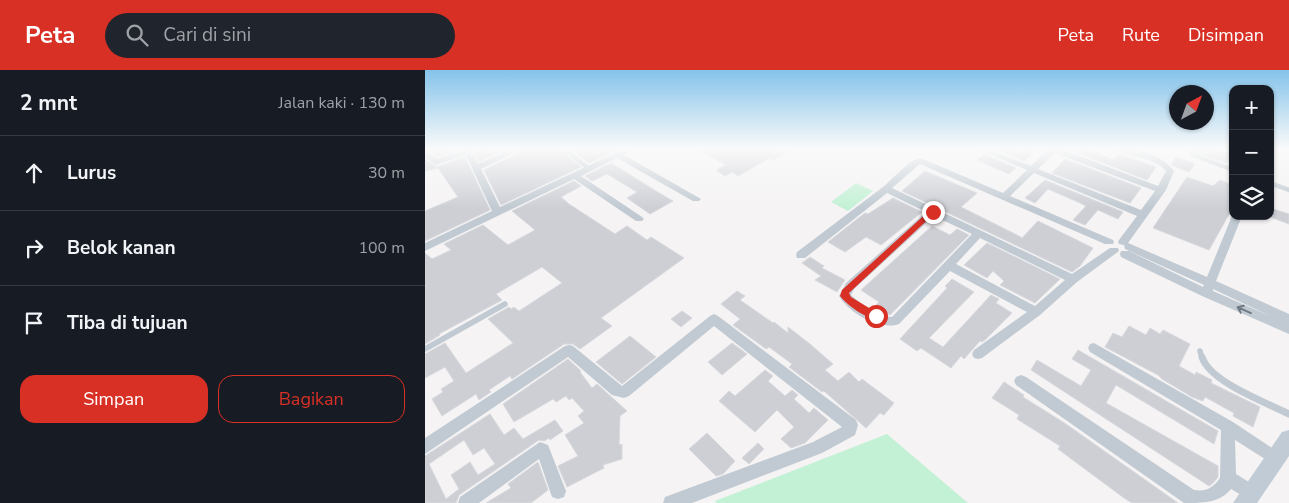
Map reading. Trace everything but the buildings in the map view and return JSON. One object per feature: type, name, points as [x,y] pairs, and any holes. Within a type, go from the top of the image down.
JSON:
[{"type":"main road","points":[[1247,498],[1289,439]]},
{"type":"street","points":[[476,168],[497,212]]},
{"type":"street","points":[[425,247],[588,168]]},
{"type":"street","points":[[641,168],[696,199]]},
{"type":"street","points":[[801,255],[886,189],[909,168]]},
{"type":"street","points":[[937,168],[1120,247],[1289,329]]},
{"type":"street","points":[[1105,168],[1161,190]]},
{"type":"street","points":[[978,354],[1036,312],[1073,279],[1120,247],[1161,190],[1170,175],[1168,168]]},
{"type":"street","points":[[1004,197],[1033,169],[1144,215]]},
{"type":"street","points":[[574,175],[639,219]]},
{"type":"street","points":[[886,189],[1073,279]]},
{"type":"street","points":[[933,212],[850,286],[845,296],[881,320],[891,322],[899,318],[979,233]]},
{"type":"street","points":[[1208,289],[1235,220]]},
{"type":"street","points":[[950,266],[1036,312]]},
{"type":"street","points":[[1208,289],[1289,319]]},
{"type":"street","points":[[425,447],[569,350],[617,391],[624,392],[709,321],[714,319],[851,425],[850,430],[830,442],[677,502]]},
{"type":"street","points":[[1095,348],[1228,427],[1276,459]]},
{"type":"street","points":[[1021,381],[1190,498],[1203,500],[1211,497],[1223,489],[1228,480],[1228,427]]},
{"type":"street","points":[[466,503],[540,449],[543,450],[558,491]]},
{"type":"street","points":[[1228,480],[1233,481],[1247,498]]},
{"type":"lane","points":[[1274,184],[1289,190]]},
{"type":"lane","points":[[425,349],[505,304]]},
{"type":"lane","points":[[1201,351],[1205,366],[1217,377],[1289,414]]},
{"type":"green space","points":[[856,183],[873,191],[848,211],[831,202]]},
{"type":"green space","points":[[887,434],[968,503],[717,503],[715,501]]},
{"type":"route","points":[[876,316],[848,299],[845,296],[845,292],[933,212]]}]
